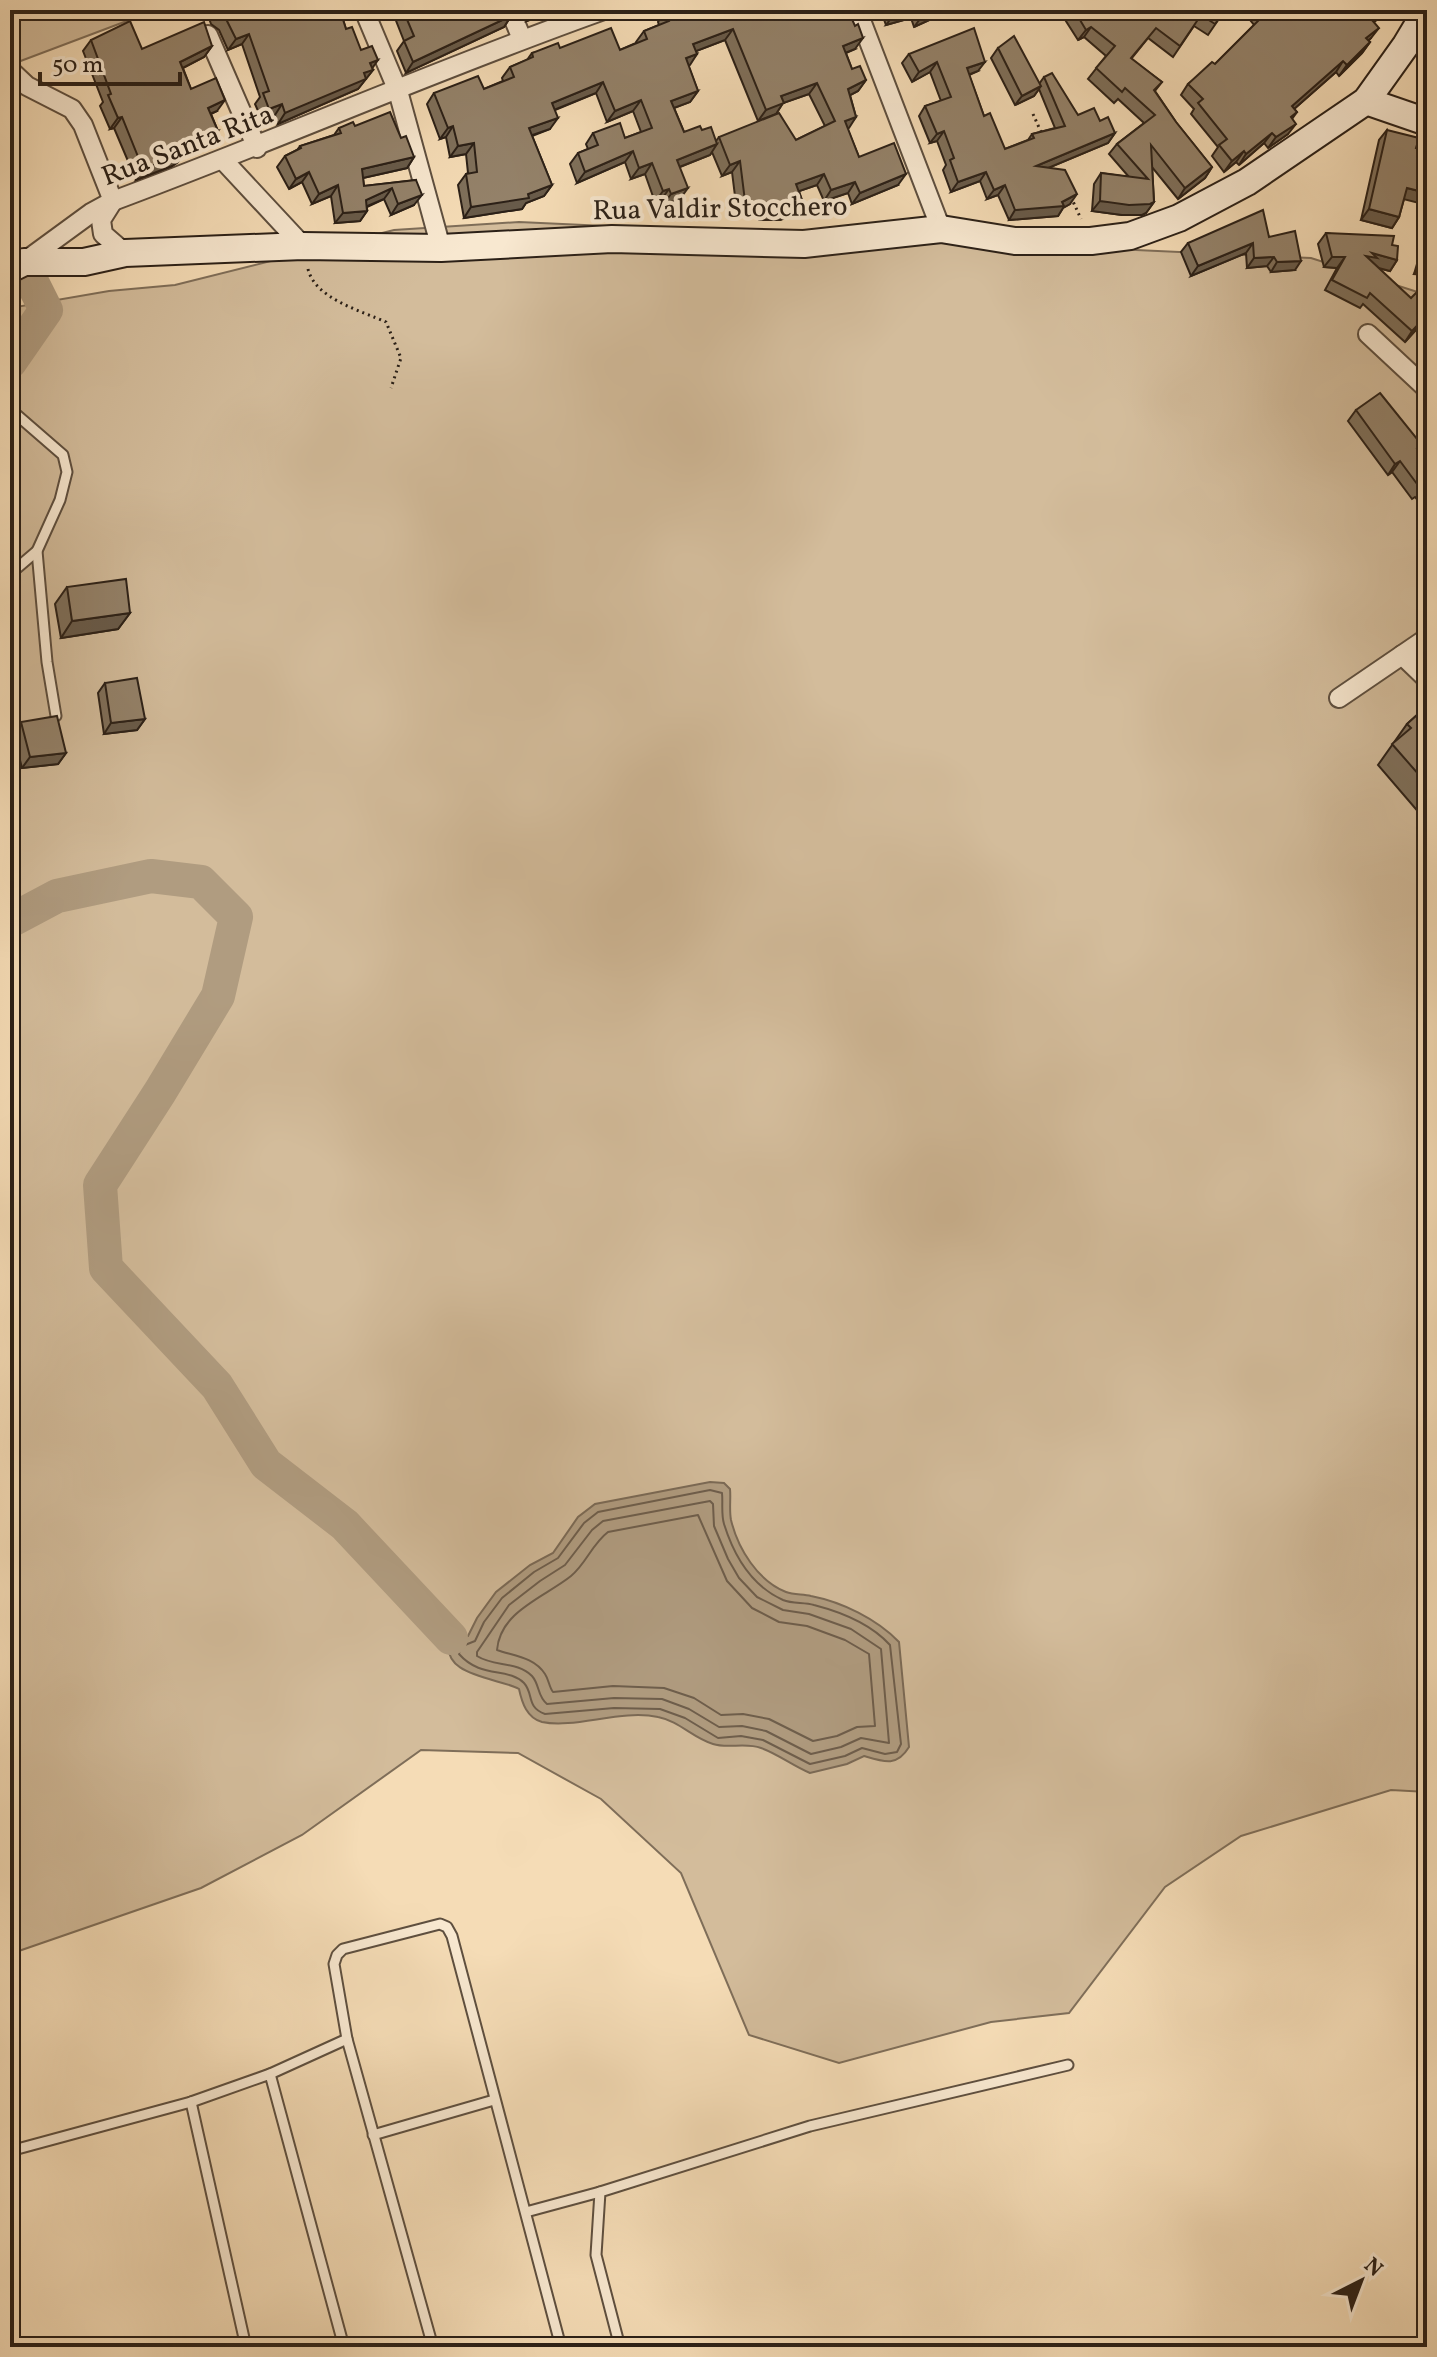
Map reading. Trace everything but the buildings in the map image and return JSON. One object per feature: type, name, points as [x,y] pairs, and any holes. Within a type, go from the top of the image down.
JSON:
[{"type":"main road","name":"Rua Valdir Stocchero","points":[[17,265],[84,262],[125,253],[303,246],[441,248],[612,239],[804,244],[941,229],[1015,241],[1091,241],[1130,236],[1179,218],[1247,182],[1366,101],[1427,10]]},
{"type":"main road","points":[[1366,101],[1427,122]]},
{"type":"street","points":[[364,10],[398,91],[441,248]]},
{"type":"street","points":[[510,10],[522,39]]},
{"type":"street","name":"Rua Santa Rita","points":[[17,265],[113,201],[257,148],[522,39],[604,10]]},
{"type":"street","points":[[857,10],[941,229]]},
{"type":"street","points":[[208,35],[257,148]]},
{"type":"street","points":[[10,70],[27,86],[72,109],[83,125],[113,201],[101,220],[103,234],[125,253]]},
{"type":"street","points":[[223,160],[303,246]]},
{"type":"street","points":[[1368,334],[1427,389]]},
{"type":"street","points":[[1339,698],[1427,638]]},
{"type":"street","points":[[1402,655],[1427,679]]},
{"type":"lane","points":[[10,409],[63,455],[67,472],[60,500],[37,551],[10,574]]},
{"type":"lane","points":[[37,551],[47,662],[56,716]]},
{"type":"lane","points":[[433,2347],[347,2039],[334,1964],[343,1949],[440,1924],[447,1927],[452,1936],[561,2347]]},
{"type":"lane","points":[[10,2151],[191,2102],[270,2074],[347,2039]]},
{"type":"lane","points":[[526,2212],[810,2126],[1068,2065]]},
{"type":"lane","points":[[270,2074],[344,2347]]},
{"type":"lane","points":[[373,2135],[494,2100]]},
{"type":"lane","points":[[191,2102],[246,2347]]},
{"type":"lane","points":[[600,2192],[596,2255],[620,2347]]},
{"type":"path","points":[[1033,114],[1046,142]]},
{"type":"path","points":[[1065,184],[1091,241]]},
{"type":"path","points":[[303,246],[310,277],[329,296],[386,322],[401,358],[391,388]]},
{"type":"shaded area","points":[[10,10],[156,10],[10,65]]},
{"type":"shaded area","points":[[519,222],[1311,258],[1427,295],[1427,1792],[1391,1790],[1241,1836],[1165,1887],[1069,2013],[991,2022],[839,2063],[749,2035],[681,1873],[601,1799],[518,1753],[421,1750],[302,1835],[201,1888],[10,1954],[10,308],[109,291],[175,285],[394,230]]},
{"type":"water","points":[[710,1482],[724,1483],[730,1489],[731,1520],[739,1542],[751,1563],[767,1580],[786,1592],[847,1607],[870,1619],[899,1642],[909,1747],[900,1758],[884,1761],[864,1756],[847,1764],[810,1773],[761,1748],[713,1744],[658,1717],[629,1715],[569,1723],[542,1722],[529,1713],[519,1689],[472,1674],[453,1660],[449,1651],[451,1638],[468,1636],[496,1592],[530,1565],[553,1553],[578,1517],[595,1504]]},
{"type":"waterway","points":[[10,362],[46,310],[31,280]]},
{"type":"waterway","points":[[10,921],[57,896],[151,876],[201,882],[236,917],[218,996],[100,1185],[106,1268],[217,1386],[266,1464],[345,1525],[451,1638]]}]
